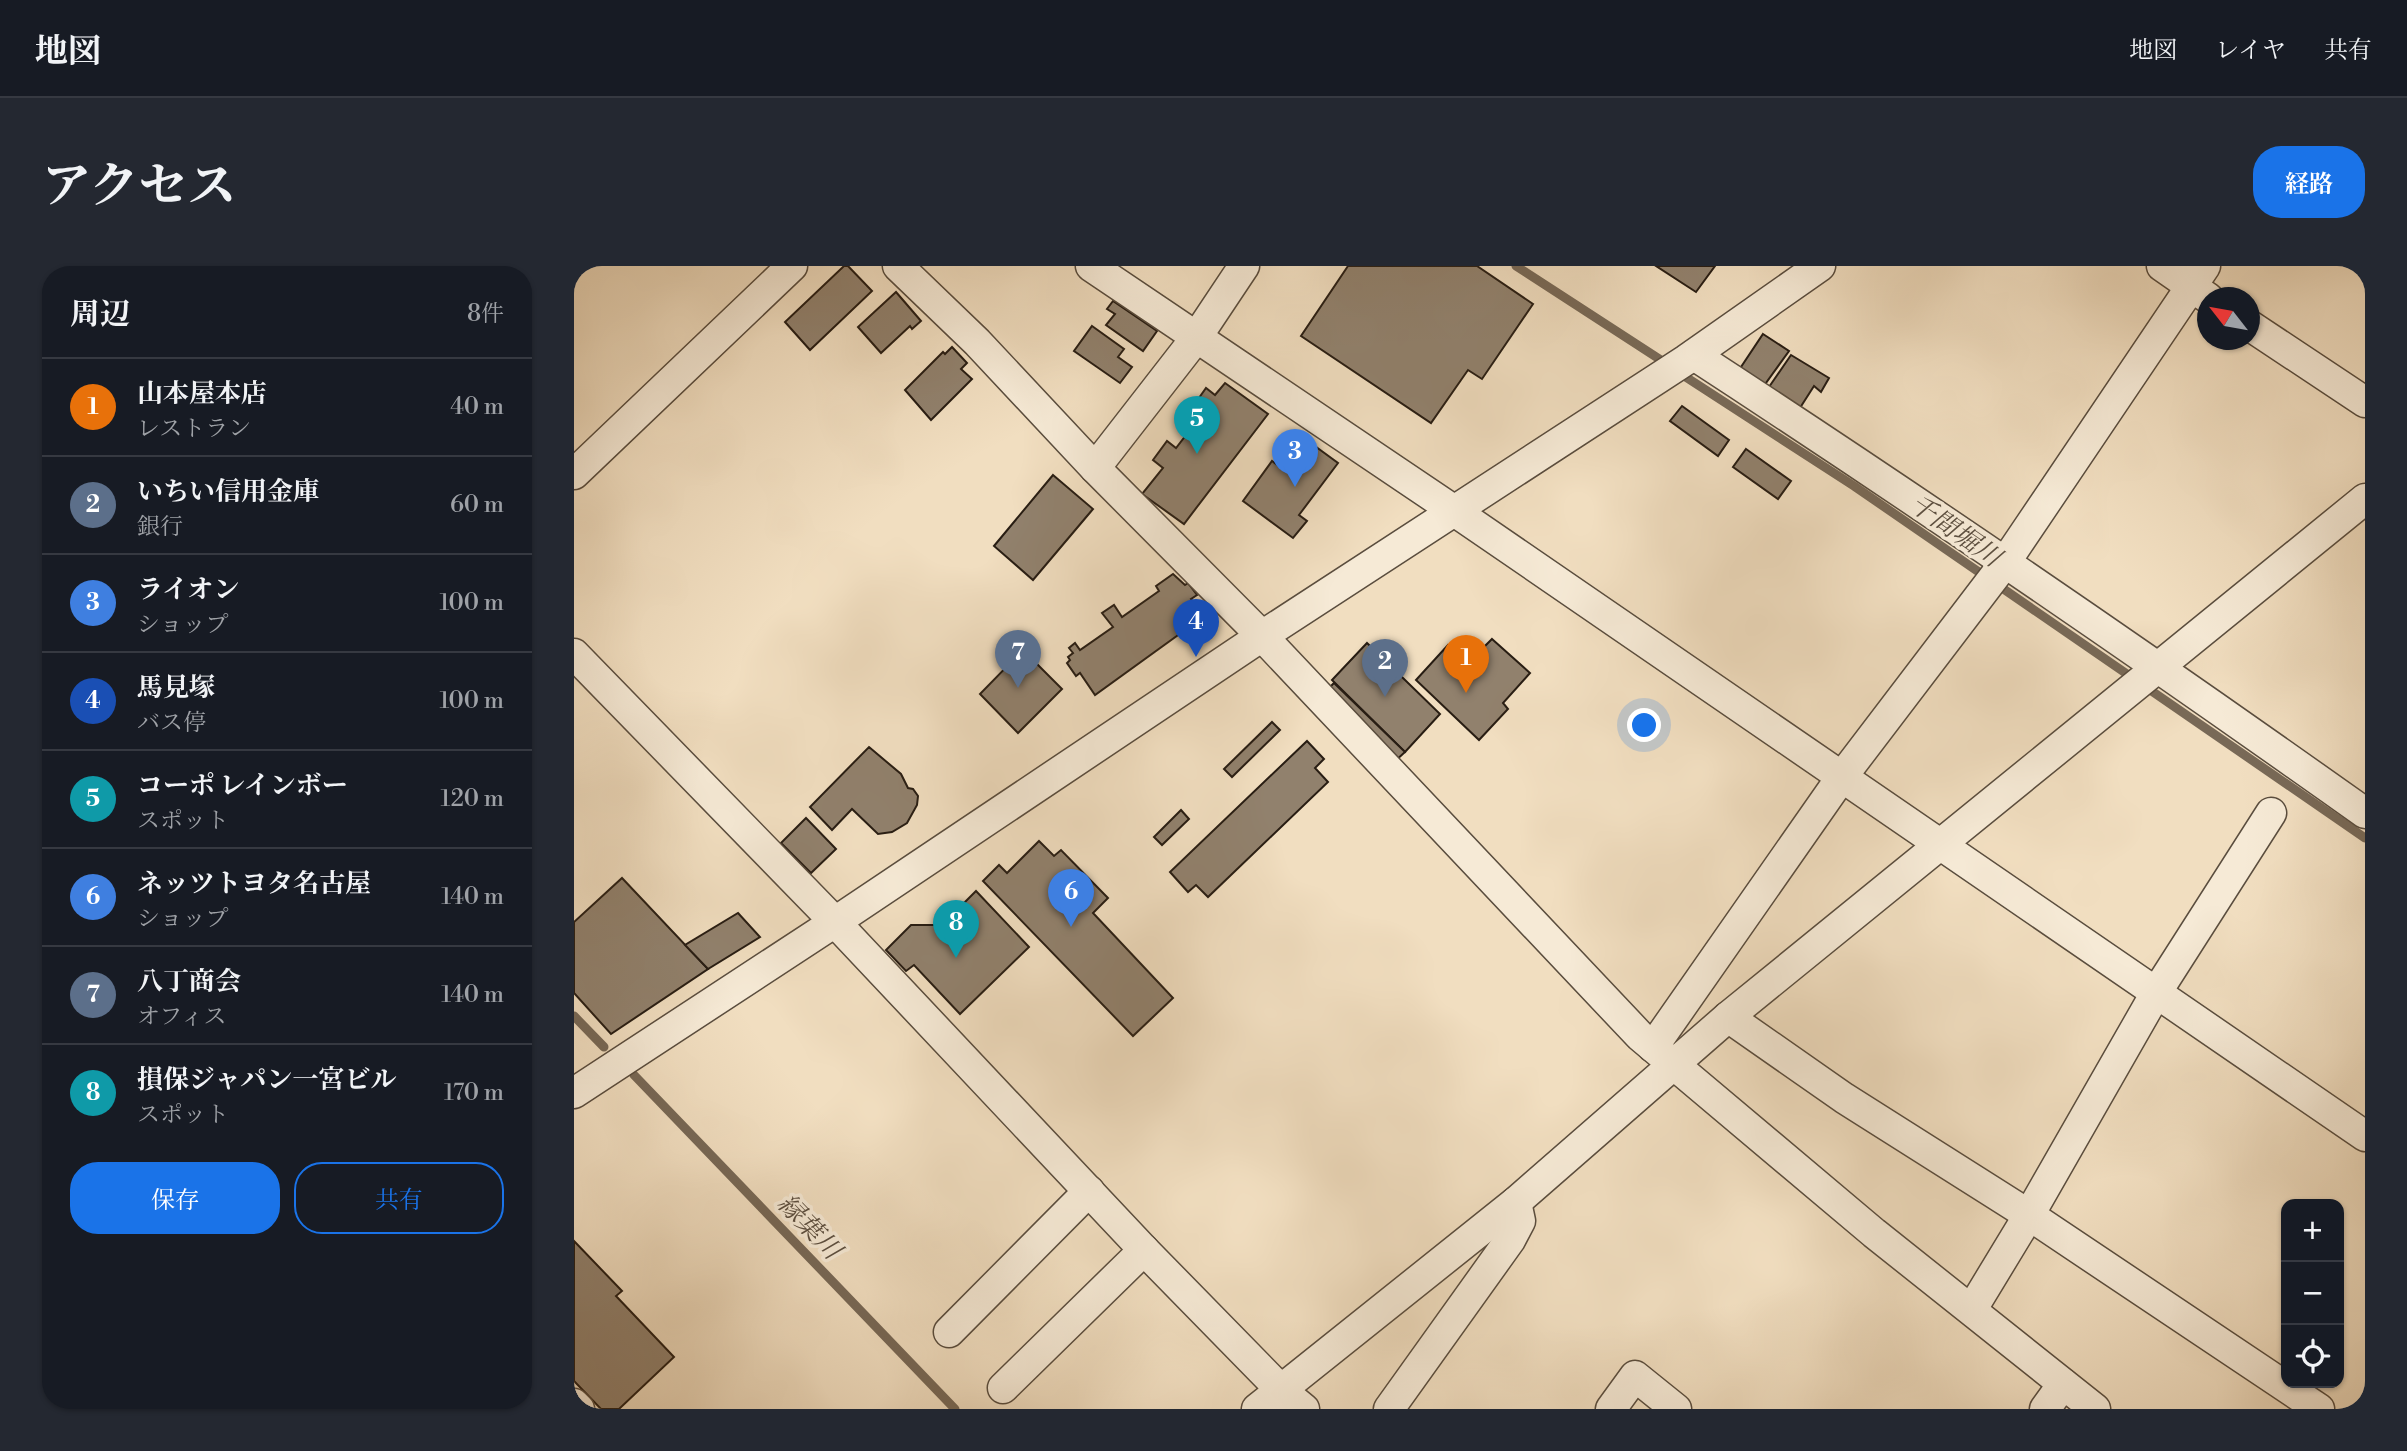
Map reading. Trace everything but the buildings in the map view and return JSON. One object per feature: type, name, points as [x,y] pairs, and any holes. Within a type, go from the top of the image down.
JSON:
[{"type":"street","points":[[574,474],[792,266]]},
{"type":"street","points":[[898,266],[977,342],[1095,468],[1262,636],[1663,1056],[1874,1233],[2095,1409]]},
{"type":"street","points":[[1091,266],[1453,510],[2365,1136]]},
{"type":"street","points":[[1095,468],[1196,338],[1244,266]]},
{"type":"street","points":[[574,1093],[1453,510],[1690,358],[1820,266]]},
{"type":"street","points":[[1257,1409],[1516,1202],[1663,1056],[1841,778],[1995,576],[2201,283],[2162,266]]},
{"type":"street","points":[[2260,332],[2365,402]]},
{"type":"street","points":[[1690,358],[1821,438],[1995,576],[2156,671],[2365,813]]},
{"type":"street","points":[[1663,1056],[1728,1017],[2365,499]]},
{"type":"street","points":[[574,654],[835,922],[1144,1250],[1281,1390],[1304,1409]]},
{"type":"street","points":[[1972,1309],[2156,993],[2271,813]]},
{"type":"street","points":[[1728,1017],[1844,1098],[2029,1215],[2319,1409]]},
{"type":"street","points":[[949,1332],[1089,1191]]},
{"type":"street","points":[[1389,1409],[1510,1240],[1520,1221],[1516,1202]]},
{"type":"street","points":[[1003,1388],[1144,1250]]},
{"type":"street","points":[[1611,1409],[1634,1376],[1676,1409]]},
{"type":"street","points":[[2045,1409],[2063,1384]]},
{"type":"street","points":[[574,1404],[579,1409]]},
{"type":"waterway","name":"千間堀川","points":[[1516,266],[1667,364]]},
{"type":"waterway","name":"千間堀川","points":[[1678,372],[1854,486],[2365,838]]},
{"type":"waterway","name":"縁葉川","points":[[574,1016],[604,1047]]},
{"type":"waterway","name":"縁葉川","points":[[634,1075],[955,1409]]},
{"type":"place","name":"コーポ レインボー","points":[[1197,454]]},
{"type":"place","name":"ライオン","points":[[1295,487]]},
{"type":"place","name":"馬見塚","points":[[1196,657]]},
{"type":"place","name":"八丁商会","points":[[1018,688]]},
{"type":"place","name":"山本屋本店","points":[[1466,693]]},
{"type":"place","name":"いちい信用金庫","points":[[1385,697]]},
{"type":"place","name":"ネッツトヨタ名古屋","points":[[1071,927]]},
{"type":"place","name":"損保ジャパン一宮ビル","points":[[956,958]]}]
